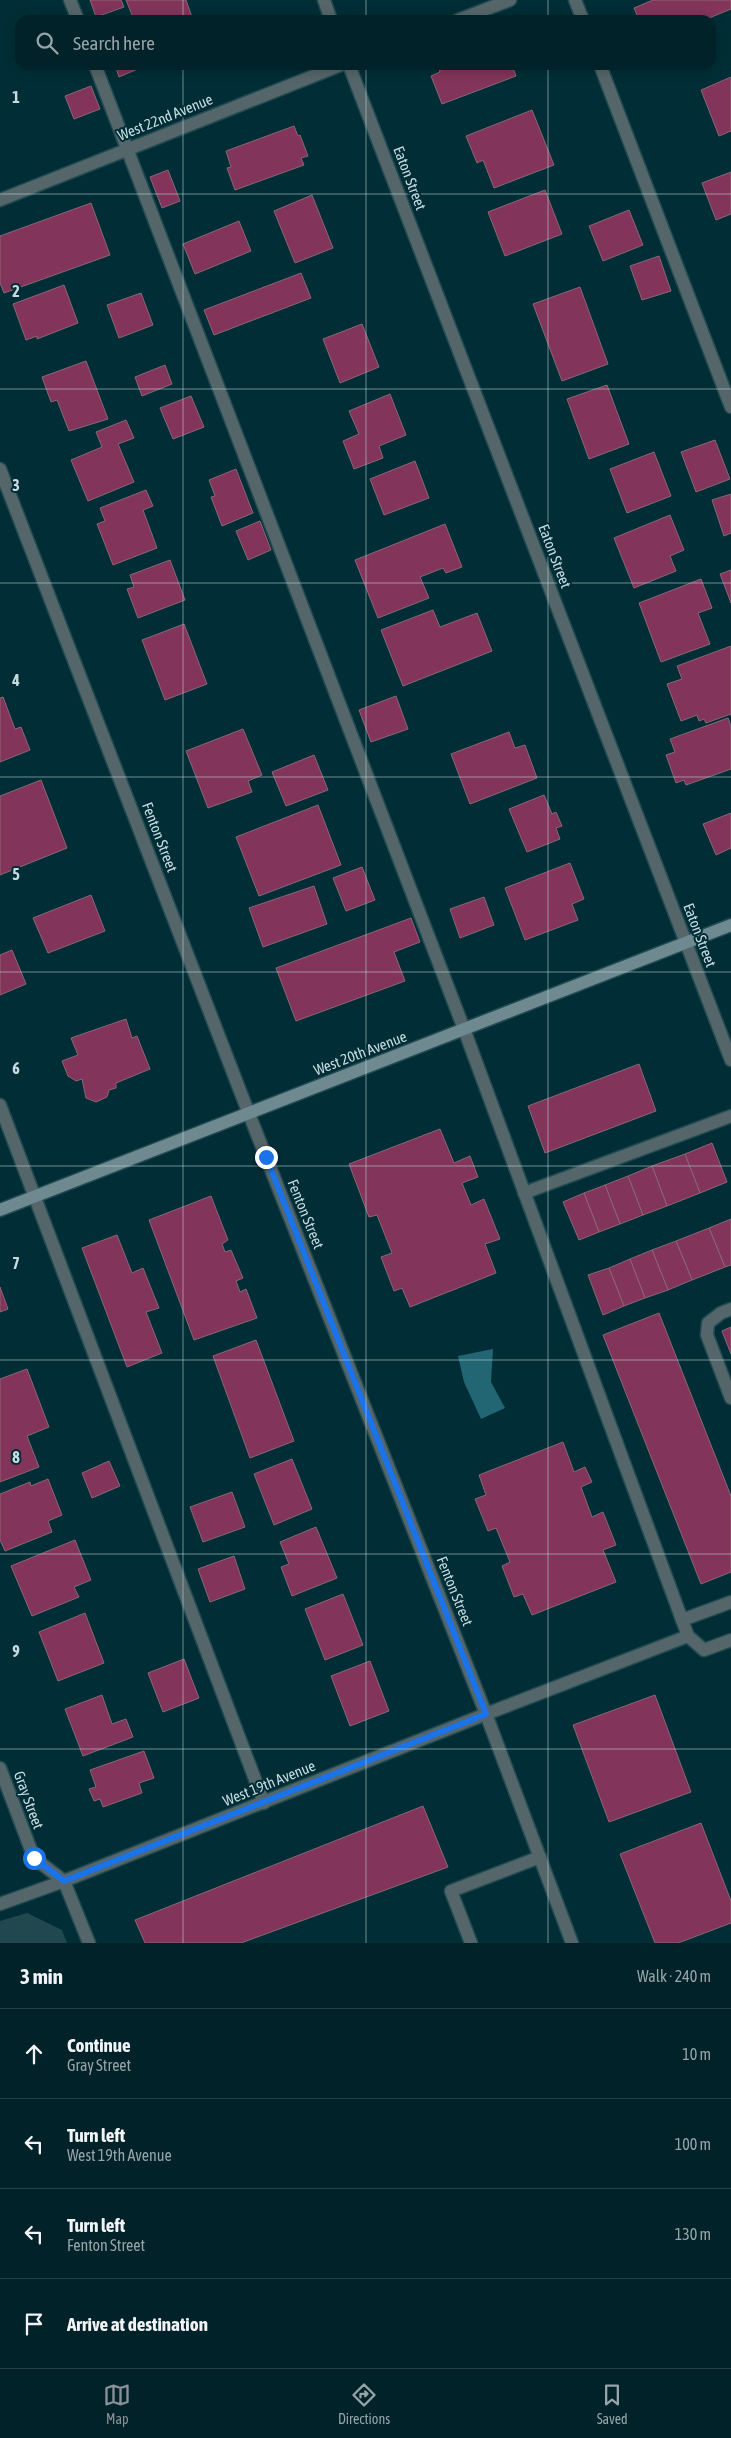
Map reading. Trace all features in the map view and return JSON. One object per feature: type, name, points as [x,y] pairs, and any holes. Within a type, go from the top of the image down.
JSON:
[{"type":"street","points":[[70,0],[76,15]]},
{"type":"street","points":[[324,0],[329,15]]},
{"type":"street","points":[[471,15],[510,0]]},
{"type":"street","points":[[575,0],[580,15]]},
{"type":"street","points":[[98,70],[464,1029],[688,1636],[704,1650],[731,1640]]},
{"type":"street","name":"West 22nd Avenue","points":[[0,200],[328,70]]},
{"type":"street","name":"Eaton Street","points":[[350,70],[731,1060]]},
{"type":"street","points":[[602,70],[731,407]]},
{"type":"street","name":"Fenton Street","points":[[0,469],[249,1114],[486,1714],[572,1943]]},
{"type":"street","name":"West 20th Avenue","points":[[0,1210],[731,925]]},
{"type":"street","points":[[0,1104],[264,1802]]},
{"type":"street","points":[[524,1193],[731,1116]]},
{"type":"street","points":[[731,1309],[721,1313],[708,1323],[707,1335],[731,1398]]},
{"type":"street","points":[[682,1620],[731,1602]]},
{"type":"street","name":"West 19th Avenue","points":[[0,1904],[64,1881],[688,1636]]},
{"type":"street","name":"Gray Street","points":[[0,1768],[34,1858],[64,1881]]},
{"type":"street","points":[[472,1943],[451,1891],[540,1857]]},
{"type":"street","points":[[64,1881],[89,1943]]},
{"type":"shaded area","points":[[493,1349],[491,1382],[505,1408],[481,1419],[464,1382],[458,1356]]},
{"type":"shaded area","points":[[27,1913],[62,1930],[67,1943],[0,1943],[0,1921]]},
{"type":"building","points":[[90,0],[121,0],[124,7],[102,15],[95,15]]},
{"type":"building","points":[[126,0],[186,0],[191,15],[132,15]]},
{"type":"building","points":[[653,0],[731,0],[731,9],[716,15],[637,15],[634,8]]},
{"type":"building","points":[[117,70],[135,70],[119,77]]},
{"type":"building","points":[[440,70],[514,70],[516,76],[442,104],[431,76],[440,72]]},
{"type":"building","points":[[731,77],[731,131],[719,136],[701,90]]},
{"type":"building","points":[[91,86],[100,109],[74,119],[65,96]]},
{"type":"building","points":[[532,110],[554,165],[494,188],[483,160],[477,163],[466,136]]},
{"type":"building","points":[[294,126],[298,136],[300,135],[308,156],[301,158],[304,165],[235,190],[227,168],[231,167],[226,151]]},
{"type":"building","points":[[168,170],[180,201],[162,208],[150,177]]},
{"type":"building","points":[[731,172],[731,214],[716,220],[702,183]]},
{"type":"building","points":[[545,190],[562,234],[505,256],[488,212]]},
{"type":"building","points":[[312,195],[333,248],[295,263],[274,211]]},
{"type":"building","points":[[91,203],[110,255],[4,293],[0,283],[0,236]]},
{"type":"building","points":[[629,210],[643,245],[603,261],[589,226]]},
{"type":"building","points":[[239,221],[251,251],[195,274],[183,244]]},
{"type":"building","points":[[659,256],[671,291],[642,300],[630,266]]},
{"type":"building","points":[[301,273],[311,298],[214,335],[204,310]]},
{"type":"building","points":[[64,285],[78,323],[37,339],[37,336],[26,340],[13,304]]},
{"type":"building","points":[[580,287],[608,364],[562,381],[533,304]]},
{"type":"building","points":[[141,293],[153,325],[119,338],[107,305]]},
{"type":"building","points":[[362,324],[379,367],[340,383],[323,339]]},
{"type":"building","points":[[86,361],[108,419],[69,431],[57,400],[51,402],[42,377]]},
{"type":"building","points":[[165,365],[172,384],[142,396],[135,377]]},
{"type":"building","points":[[607,385],[629,444],[589,459],[567,399]]},
{"type":"building","points":[[390,394],[406,435],[379,446],[383,458],[354,469],[343,441],[359,434],[349,411]]},
{"type":"building","points":[[191,396],[204,427],[173,439],[160,408]]},
{"type":"building","points":[[126,420],[134,438],[118,444],[134,482],[88,501],[71,460],[102,447],[96,432]]},
{"type":"building","points":[[715,440],[730,479],[696,492],[681,452]]},
{"type":"building","points":[[654,452],[671,496],[627,513],[610,469]]},
{"type":"building","points":[[415,461],[429,498],[384,515],[370,479]]},
{"type":"building","points":[[236,469],[253,513],[222,526],[211,497],[215,496],[209,480]]},
{"type":"building","points":[[146,490],[153,506],[143,510],[157,548],[113,565],[97,524],[105,521],[100,508]]},
{"type":"building","points":[[731,494],[731,533],[724,536],[712,500]]},
{"type":"building","points":[[670,515],[684,550],[670,556],[676,571],[634,588],[614,538]]},
{"type":"building","points":[[260,521],[271,550],[248,560],[236,531]]},
{"type":"building","points":[[445,524],[462,567],[446,573],[443,568],[420,577],[429,598],[378,618],[355,560]]},
{"type":"building","points":[[170,560],[185,600],[138,618],[127,589],[134,587],[130,575]]},
{"type":"building","points":[[731,570],[731,603],[720,574]]},
{"type":"building","points":[[701,579],[712,608],[698,613],[710,644],[661,662],[639,603]]},
{"type":"building","points":[[433,610],[440,627],[477,613],[492,651],[403,686],[381,630]]},
{"type":"building","points":[[184,624],[207,684],[165,700],[142,640]]},
{"type":"building","points":[[731,646],[731,714],[706,723],[704,719],[699,721],[697,715],[681,721],[667,684],[682,679],[677,666]]},
{"type":"building","points":[[396,696],[408,729],[371,742],[359,710]]},
{"type":"building","points":[[3,697],[15,729],[21,727],[30,750],[0,762],[0,698]]},
{"type":"building","points":[[728,718],[731,726],[731,769],[686,785],[684,780],[676,783],[666,755],[675,752],[670,739]]},
{"type":"building","points":[[243,729],[262,775],[248,781],[252,792],[208,808],[186,751]]},
{"type":"building","points":[[509,732],[515,748],[525,745],[537,778],[470,804],[451,754]]},
{"type":"building","points":[[314,755],[328,790],[286,806],[272,772]]},
{"type":"building","points":[[41,780],[67,848],[0,875],[0,796]]},
{"type":"building","points":[[544,795],[552,814],[556,812],[562,826],[556,828],[560,839],[527,852],[509,809]]},
{"type":"building","points":[[318,805],[341,865],[259,896],[236,837]]},
{"type":"building","points":[[731,813],[731,848],[716,855],[703,824]]},
{"type":"building","points":[[570,863],[584,899],[572,904],[578,920],[525,940],[505,888]]},
{"type":"building","points":[[362,867],[375,900],[346,911],[333,878]]},
{"type":"building","points":[[314,886],[327,924],[263,947],[249,908]]},
{"type":"building","points":[[91,895],[105,931],[48,953],[33,918]]},
{"type":"building","points":[[484,897],[494,925],[460,938],[450,909]]},
{"type":"building","points":[[411,918],[420,942],[394,952],[405,981],[296,1021],[276,968]]},
{"type":"building","points":[[12,950],[26,984],[0,995],[0,955]]},
{"type":"building","points":[[126,1019],[132,1038],[137,1036],[150,1069],[116,1083],[116,1088],[109,1090],[107,1097],[96,1102],[86,1098],[82,1079],[76,1081],[68,1076],[62,1061],[78,1055],[71,1038]]},
{"type":"building","points":[[639,1064],[656,1111],[545,1153],[528,1106]]},
{"type":"building","points":[[440,1129],[454,1163],[470,1156],[478,1177],[462,1183],[471,1205],[484,1199],[500,1239],[485,1244],[496,1273],[410,1307],[402,1288],[394,1291],[381,1257],[392,1253],[377,1215],[369,1217],[349,1164]]},
{"type":"building","points":[[712,1143],[727,1182],[700,1193],[685,1154]]},
{"type":"building","points":[[685,1154],[700,1193],[667,1206],[652,1166]]},
{"type":"building","points":[[652,1166],[667,1206],[643,1215],[628,1176]]},
{"type":"building","points":[[628,1176],[643,1215],[620,1224],[605,1185]]},
{"type":"building","points":[[605,1185],[620,1224],[599,1232],[584,1193]]},
{"type":"building","points":[[584,1193],[599,1232],[579,1240],[563,1202]]},
{"type":"building","points":[[211,1196],[228,1240],[222,1244],[225,1252],[231,1250],[243,1278],[236,1281],[240,1292],[246,1289],[257,1318],[194,1340],[149,1220]]},
{"type":"building","points":[[731,1219],[731,1265],[725,1267],[709,1228]]},
{"type":"building","points":[[709,1228],[725,1267],[692,1280],[676,1241]]},
{"type":"building","points":[[117,1235],[132,1273],[143,1268],[159,1308],[146,1312],[162,1353],[127,1367],[82,1248]]},
{"type":"building","points":[[676,1241],[692,1280],[668,1290],[652,1250]]},
{"type":"building","points":[[652,1250],[668,1290],[645,1298],[630,1259]]},
{"type":"building","points":[[630,1259],[645,1298],[624,1306],[609,1268]]},
{"type":"building","points":[[609,1268],[624,1306],[603,1315],[588,1275]]},
{"type":"building","points":[[0,1287],[8,1309],[0,1312]]},
{"type":"building","points":[[659,1313],[731,1496],[731,1572],[701,1584],[603,1335]]},
{"type":"building","points":[[731,1327],[731,1354],[722,1331]]},
{"type":"building","points":[[256,1340],[294,1441],[250,1458],[213,1356]]},
{"type":"building","points":[[27,1369],[49,1427],[27,1436],[39,1467],[0,1482],[0,1379]]},
{"type":"building","points":[[563,1442],[574,1472],[585,1467],[592,1482],[581,1487],[592,1517],[603,1512],[616,1545],[603,1550],[616,1582],[532,1615],[523,1594],[514,1597],[502,1566],[510,1562],[496,1528],[488,1531],[475,1499],[486,1495],[479,1475]]},
{"type":"building","points":[[292,1459],[312,1509],[274,1525],[254,1474]]},
{"type":"building","points":[[109,1461],[120,1486],[92,1498],[82,1473]]},
{"type":"building","points":[[48,1479],[62,1515],[48,1521],[52,1532],[5,1551],[0,1540],[0,1494],[30,1482],[31,1486]]},
{"type":"building","points":[[232,1492],[245,1527],[203,1542],[190,1507]]},
{"type":"building","points":[[316,1527],[337,1578],[292,1596],[281,1567],[289,1564],[280,1542]]},
{"type":"building","points":[[75,1540],[91,1580],[74,1587],[79,1597],[32,1616],[11,1566]]},
{"type":"building","points":[[234,1556],[245,1589],[210,1602],[198,1569]]},
{"type":"building","points":[[343,1594],[363,1645],[325,1660],[305,1609]]},
{"type":"building","points":[[85,1613],[104,1663],[58,1681],[39,1632]]},
{"type":"building","points":[[184,1659],[199,1698],[163,1712],[148,1673]]},
{"type":"building","points":[[370,1661],[389,1711],[350,1726],[331,1676]]},
{"type":"building","points":[[102,1695],[112,1724],[126,1719],[133,1737],[83,1756],[65,1709]]},
{"type":"building","points":[[655,1695],[691,1792],[609,1822],[573,1725]]},
{"type":"building","points":[[144,1751],[154,1778],[139,1783],[142,1793],[103,1807],[100,1799],[94,1801],[89,1789],[96,1787],[90,1770]]},
{"type":"building","points":[[423,1806],[448,1867],[241,1943],[145,1943],[135,1920]]},
{"type":"building","points":[[701,1823],[731,1901],[731,1923],[678,1943],[655,1943],[620,1854]]},
{"type":"route","points":[[34,1858],[64,1881],[486,1714],[266,1157]]}]
